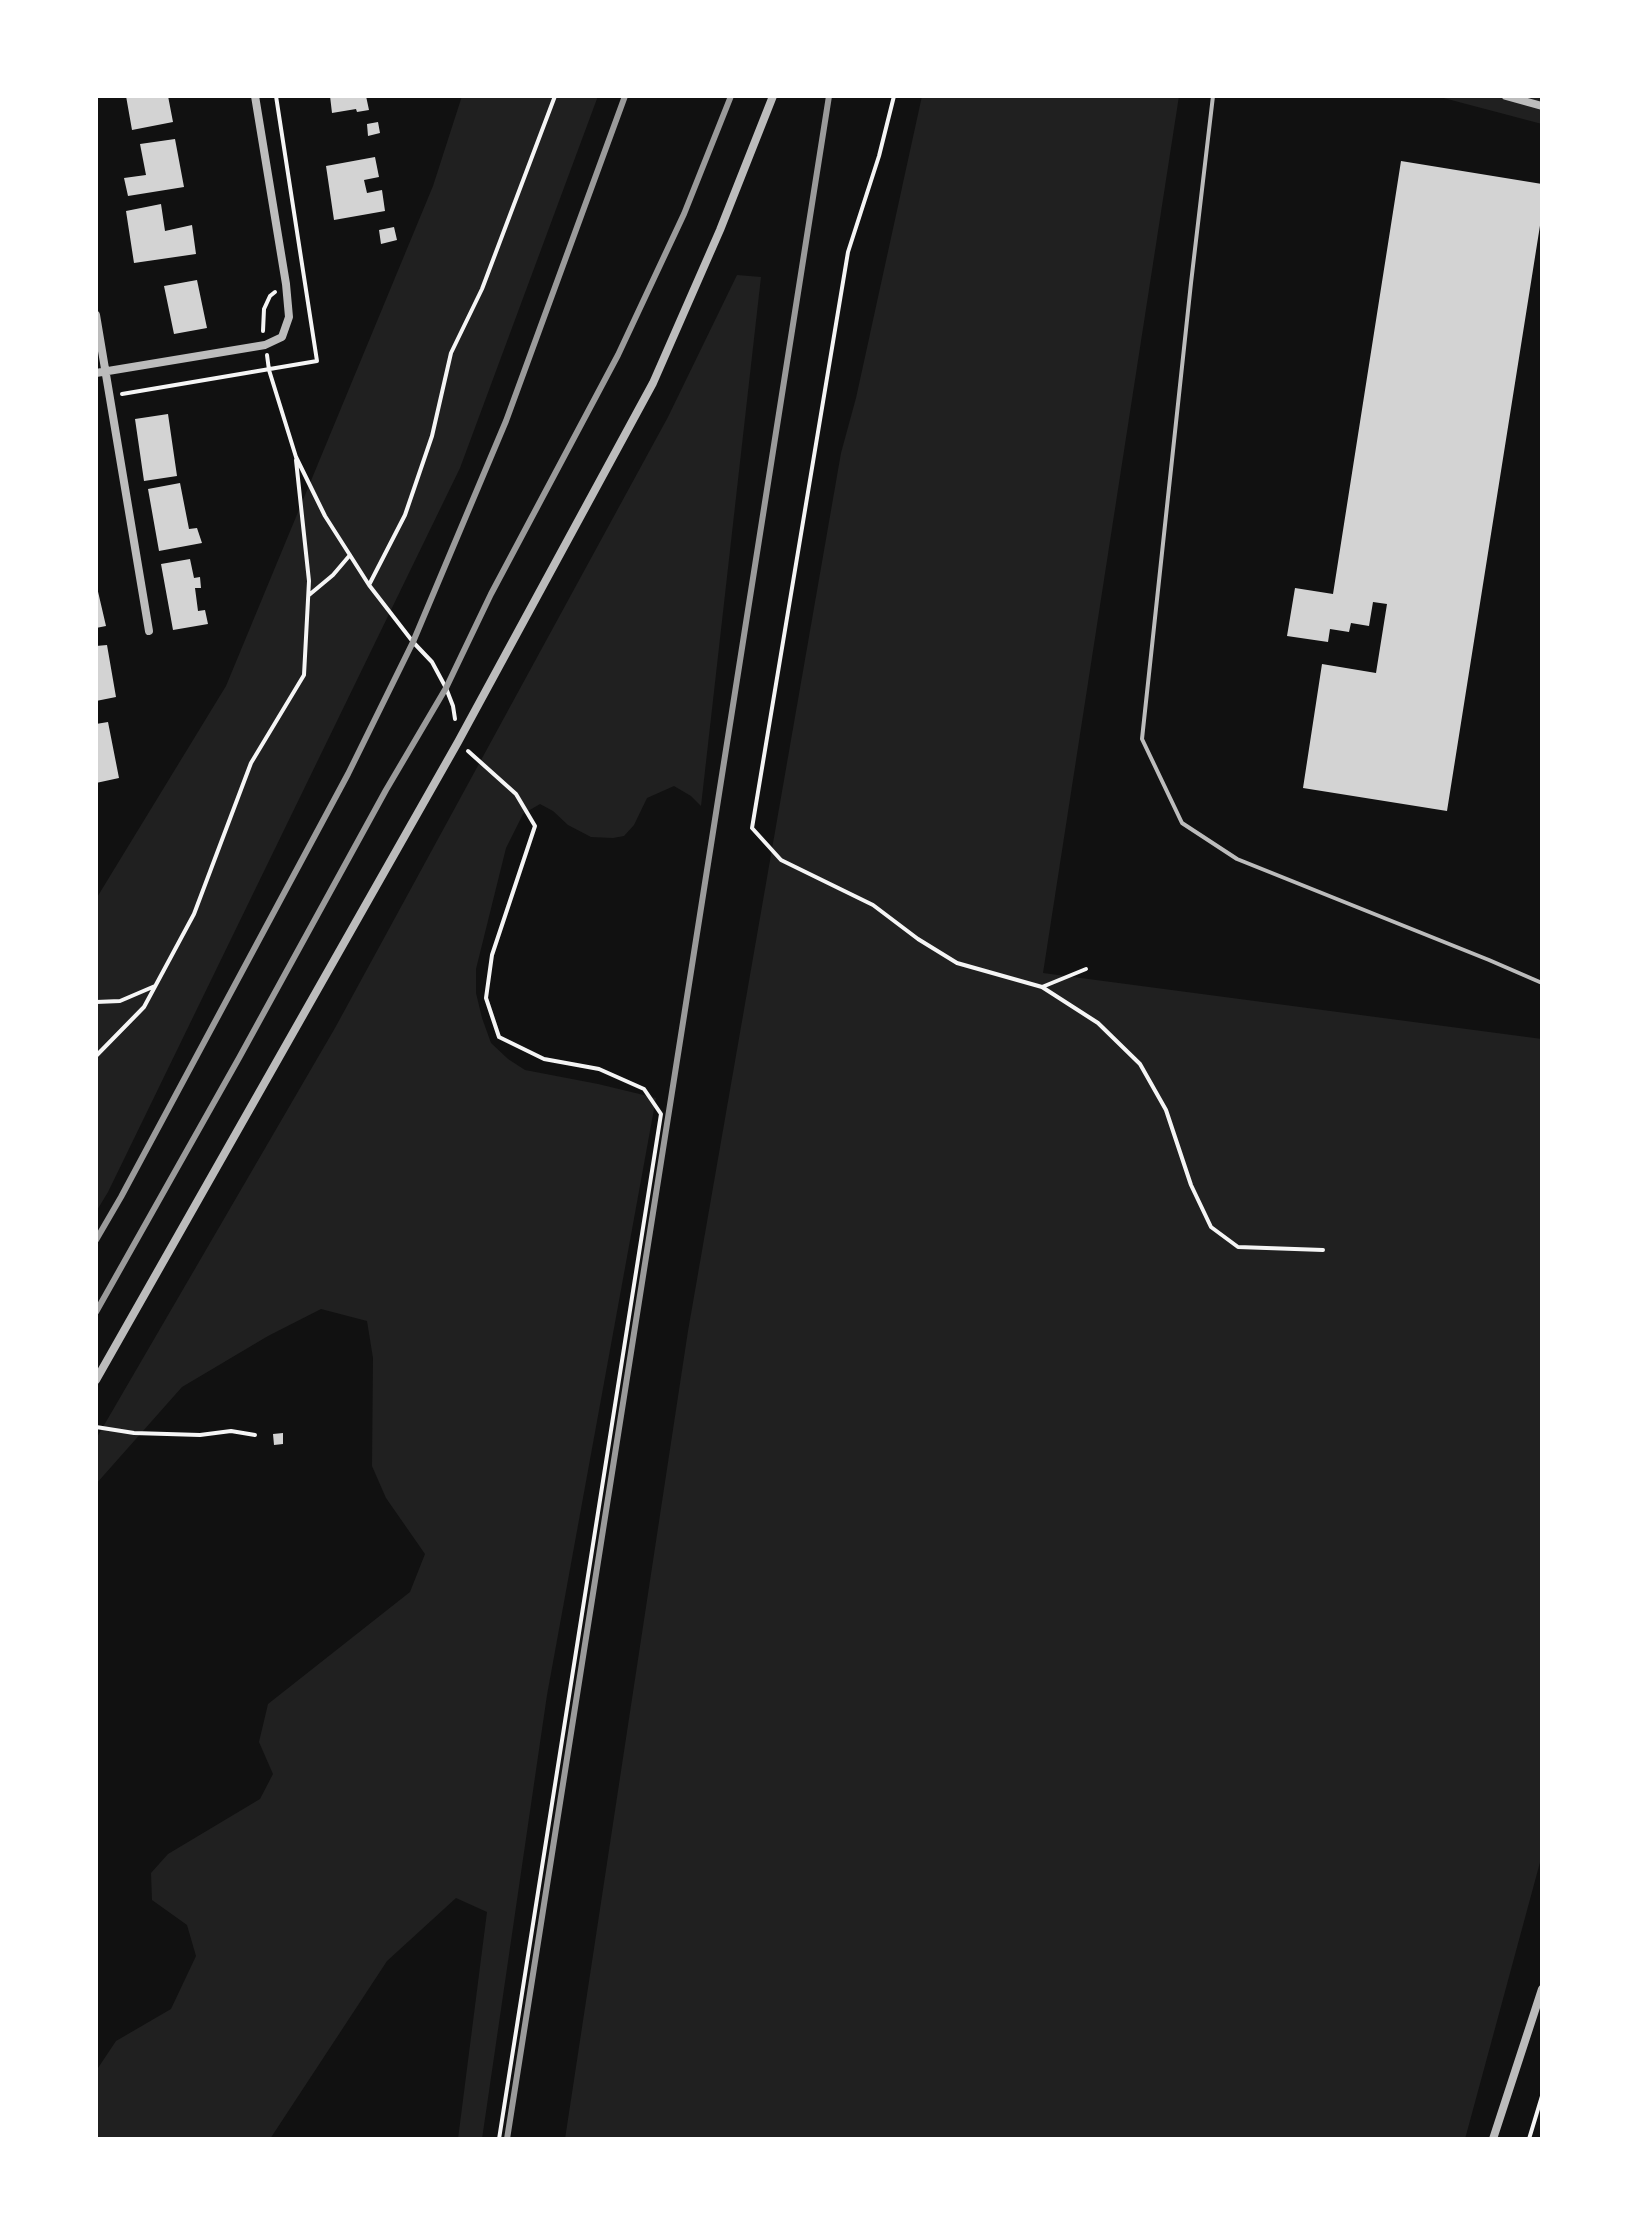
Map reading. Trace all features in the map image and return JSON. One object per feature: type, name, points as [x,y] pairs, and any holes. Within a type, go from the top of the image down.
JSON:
[{"type":"street","points":[[100,372],[265,345],[282,337],[289,317],[286,284],[255,96]]},
{"type":"street","points":[[96,1380],[458,742],[653,383],[720,230],[773,96]]},
{"type":"street","points":[[1506,96],[1542,106]]},
{"type":"street","points":[[96,315],[100,372],[109,396],[149,631]]},
{"type":"street","points":[[1493,2139],[1542,1989]]},
{"type":"lane","points":[[1213,96],[1142,739],[1182,823],[1237,859],[1542,983]]},
{"type":"path","points":[[369,585],[405,515],[432,436],[451,353],[482,289],[555,96]]},
{"type":"path","points":[[894,96],[879,156],[848,252],[752,828],[781,860],[873,905],[918,939],[957,963],[1042,987],[1098,1023],[1140,1064],[1166,1110],[1191,1185],[1211,1227],[1238,1247],[1323,1250]]},
{"type":"path","points":[[286,284],[270,296],[264,309],[262,326],[269,370],[296,457],[325,516],[369,585],[432,662],[453,706],[458,742],[516,794],[535,826],[492,955],[486,998],[499,1037],[544,1059],[599,1069],[644,1089],[661,1114],[499,2139]]},
{"type":"path","points":[[109,396],[269,370]]},
{"type":"path","points":[[96,1056],[144,1007],[194,914],[251,763],[304,675],[309,581],[296,457]]},
{"type":"path","points":[[307,597],[333,575],[350,555]]},
{"type":"path","points":[[1042,987],[1086,969]]},
{"type":"path","points":[[96,1002],[120,1001],[155,986]]},
{"type":"path","points":[[96,1427],[134,1433],[200,1435],[231,1431],[255,1435]]},
{"type":"path","points":[[1529,2139],[1542,2096]]},
{"type":"shaded area","points":[[462,96],[598,96],[460,468],[96,1212],[96,899],[226,686],[433,186]]},
{"type":"shaded area","points":[[922,96],[1179,96],[1043,973],[1542,1039],[1542,1855],[1465,2139],[565,2139],[688,1331],[841,453],[856,398]]},
{"type":"shaded area","points":[[1436,96],[1542,96],[1542,124]]},
{"type":"shaded area","points":[[737,275],[761,277],[701,806],[674,786],[647,798],[634,825],[624,836],[613,838],[591,837],[568,825],[540,804],[523,814],[506,848],[476,969],[476,993],[482,1018],[491,1043],[508,1059],[525,1070],[656,1098],[547,1695],[482,2139],[458,2139],[487,1912],[456,1898],[387,1961],[270,2139],[96,2139],[96,2071],[116,2041],[171,2009],[196,1956],[187,1925],[152,1900],[151,1873],[168,1854],[260,1799],[273,1774],[259,1742],[268,1704],[410,1592],[425,1554],[386,1498],[372,1466],[373,1358],[367,1321],[321,1309],[182,1387],[96,1484],[96,1439],[335,1028],[668,417]]},
{"type":"building","points":[[126,96],[168,96],[173,122],[132,130]]},
{"type":"building","points":[[330,96],[366,96],[369,110],[332,113]]},
{"type":"building","points":[[378,122],[380,133],[368,136],[367,124]]},
{"type":"building","points":[[175,139],[184,187],[128,196],[124,178],[146,175],[140,144]]},
{"type":"building","points":[[375,157],[379,177],[364,180],[367,193],[382,190],[385,211],[334,220],[326,166]]},
{"type":"building","points":[[1401,161],[1542,184],[1542,213],[1447,811],[1303,788],[1322,664],[1376,673],[1387,604],[1373,602],[1369,626],[1351,623],[1349,632],[1330,629],[1328,642],[1287,636],[1295,588],[1333,594]]},
{"type":"building","points":[[161,204],[165,231],[192,225],[196,254],[134,263],[126,211]]},
{"type":"building","points":[[394,227],[397,240],[381,244],[379,230]]},
{"type":"building","points":[[197,280],[207,328],[174,334],[164,286]]},
{"type":"building","points":[[168,414],[177,476],[144,481],[135,419]]},
{"type":"building","points":[[180,483],[189,529],[197,528],[202,543],[159,551],[148,489]]},
{"type":"building","points":[[190,559],[194,578],[200,577],[201,588],[195,588],[198,611],[205,610],[208,624],[173,630],[161,564]]},
{"type":"building","points":[[96,583],[106,626],[96,628]]},
{"type":"building","points":[[107,645],[116,697],[96,701],[96,646]]},
{"type":"building","points":[[108,722],[119,778],[96,783],[96,724]]},
{"type":"building","points":[[283,1433],[283,1444],[274,1445],[273,1434]]},
{"type":"railway","points":[[96,1240],[348,774],[413,642],[506,421],[625,96]]},
{"type":"railway","points":[[96,1312],[386,790],[446,688],[491,594],[618,355],[684,214],[731,96]]},
{"type":"railway","points":[[507,2139],[829,96]]}]
